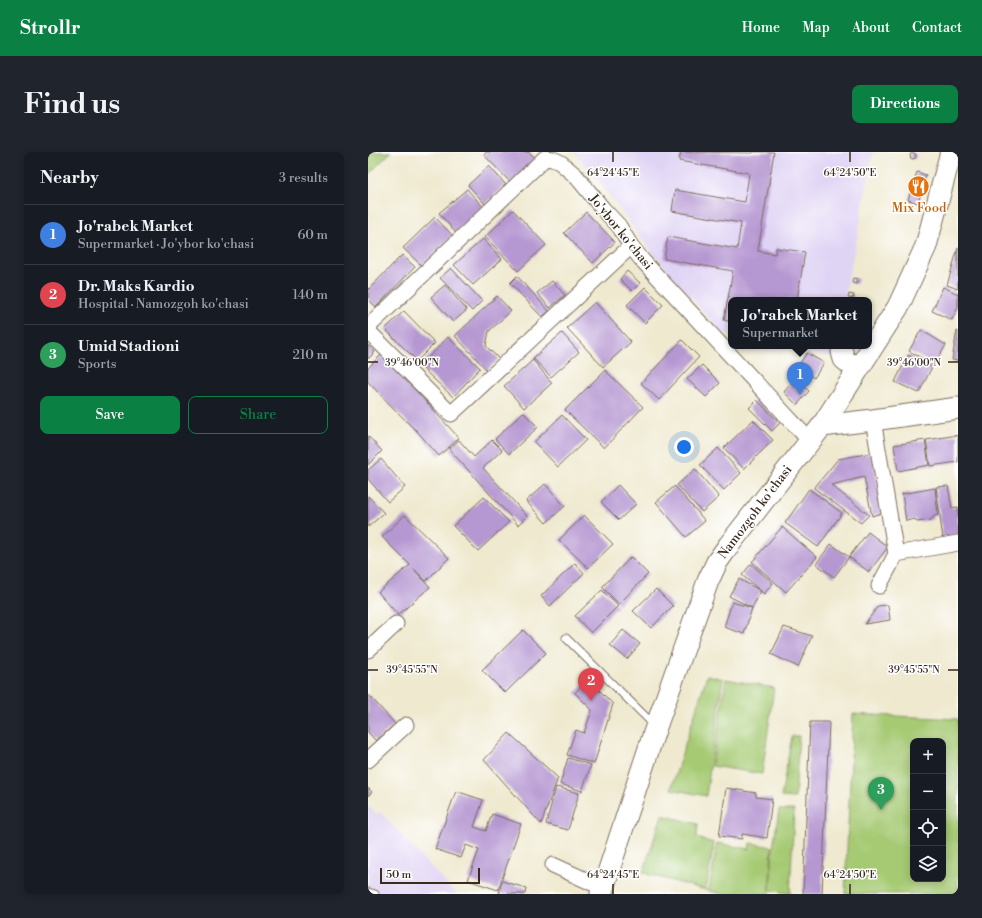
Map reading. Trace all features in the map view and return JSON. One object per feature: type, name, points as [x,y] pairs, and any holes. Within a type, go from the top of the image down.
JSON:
[{"type":"street","name":"Namozgoh ko'chasi","points":[[872,348],[898,307],[926,246],[952,152]]},
{"type":"street","name":"Jo'ybor ko'chasi","points":[[368,327],[545,158],[553,159],[561,163],[576,176],[619,226],[631,246],[642,260],[728,346]]},
{"type":"street","points":[[368,330],[451,414],[631,246]]},
{"type":"street","name":"Jo'ybor ko'chasi","points":[[731,349],[816,434]]},
{"type":"street","name":"Namozgoh ko'chasi","points":[[602,891],[656,728],[708,581],[717,562],[729,544],[816,434],[871,349]]},
{"type":"street","points":[[842,352],[844,359],[858,370]]},
{"type":"street","points":[[816,434],[873,420],[958,408]]},
{"type":"street","points":[[873,420],[896,554],[879,586]]},
{"type":"street","points":[[896,554],[958,543]]},
{"type":"street","points":[[368,650],[396,624]]},
{"type":"street","points":[[368,760],[406,725]]},
{"type":"street","points":[[553,865],[602,891]]},
{"type":"lane","points":[[566,638],[656,728]]},
{"type":"lane","points":[[368,892],[375,894]]},
{"type":"shaded area","points":[[574,152],[873,152],[845,297],[728,297],[728,334],[721,332],[654,255],[593,174]]},
{"type":"shaded area","points":[[796,349],[835,349],[837,358]]},
{"type":"shaded area","points":[[368,806],[377,814],[380,812],[456,894],[368,894]]},
{"type":"green space","points":[[368,152],[391,152],[368,175]]},
{"type":"green space","points":[[707,675],[723,679],[706,796],[671,789]]},
{"type":"green space","points":[[726,679],[774,688],[762,774],[712,766]]},
{"type":"green space","points":[[853,714],[958,719],[958,894],[845,894]]},
{"type":"green space","points":[[792,736],[799,736],[795,798],[781,797]]},
{"type":"green space","points":[[779,810],[794,810],[790,894],[770,890],[773,847]]},
{"type":"green space","points":[[662,815],[698,824],[697,838],[714,843],[706,890],[643,873]]},
{"type":"green space","points":[[717,843],[749,849],[750,843],[772,847],[769,894],[722,894],[709,891]]},
{"type":"building","points":[[486,152],[529,152],[536,159],[511,183],[484,155]]},
{"type":"building","points":[[681,152],[774,152],[758,251],[775,254],[776,248],[805,252],[798,297],[728,297],[733,271],[664,259],[668,237],[737,249],[741,223],[672,211],[675,190],[745,202],[749,173],[679,161]]},
{"type":"building","points":[[913,153],[916,156],[913,159],[910,156]]},
{"type":"building","points":[[489,166],[506,185],[485,204],[468,185]]},
{"type":"building","points":[[917,172],[926,175],[918,203],[908,200]]},
{"type":"building","points":[[467,189],[484,208],[456,233],[439,213]]},
{"type":"building","points":[[513,210],[546,245],[518,271],[485,237]]},
{"type":"building","points":[[586,212],[615,242],[593,263],[564,233]]},
{"type":"building","points":[[435,217],[453,236],[422,266],[403,248]]},
{"type":"building","points":[[483,239],[502,259],[473,285],[454,265]]},
{"type":"building","points":[[958,248],[958,289],[947,285]]},
{"type":"building","points":[[402,255],[415,267],[376,307],[368,299],[368,290]]},
{"type":"building","points":[[451,268],[482,301],[472,311],[440,278]]},
{"type":"building","points":[[627,271],[640,283],[632,291],[620,279]]},
{"type":"building","points":[[517,276],[549,311],[542,317],[510,283]]},
{"type":"building","points":[[853,278],[858,279],[856,284],[852,283]]},
{"type":"building","points":[[552,281],[565,295],[550,308],[537,293]]},
{"type":"building","points":[[445,285],[467,310],[453,322],[431,297]]},
{"type":"building","points":[[645,287],[663,305],[645,323],[627,305]]},
{"type":"building","points":[[943,287],[958,294],[958,307],[952,320],[932,311]]},
{"type":"building","points":[[849,294],[854,295],[854,297],[848,297]]},
{"type":"building","points":[[497,296],[511,311],[489,331],[486,346],[499,359],[487,370],[455,336]]},
{"type":"building","points":[[728,298],[728,321],[724,320]]},
{"type":"building","points":[[595,302],[631,342],[603,367],[567,328]]},
{"type":"building","points":[[404,311],[435,343],[417,361],[385,329]]},
{"type":"building","points":[[921,330],[946,345],[934,365],[909,351]]},
{"type":"building","points":[[958,331],[958,361],[952,360]]},
{"type":"building","points":[[562,333],[579,352],[551,377],[533,358]]},
{"type":"building","points":[[448,337],[480,368],[453,397],[420,366]]},
{"type":"building","points":[[682,340],[699,357],[659,400],[641,383]]},
{"type":"building","points":[[368,345],[375,352],[368,359]]},
{"type":"building","points":[[807,353],[824,363],[814,378],[797,367]]},
{"type":"building","points":[[381,355],[459,438],[439,456],[415,429],[368,382],[368,368]]},
{"type":"building","points":[[908,355],[932,367],[919,393],[895,382]]},
{"type":"building","points":[[533,360],[552,383],[524,408],[504,386]]},
{"type":"building","points":[[702,365],[720,383],[706,397],[687,379]]},
{"type":"building","points":[[605,370],[643,407],[604,448],[565,410]]},
{"type":"building","points":[[795,379],[809,391],[797,405],[784,392]]},
{"type":"building","points":[[757,400],[780,423],[772,431],[749,408]]},
{"type":"building","points":[[523,412],[538,427],[509,454],[495,439]]},
{"type":"building","points":[[562,415],[586,440],[558,467],[534,442]]},
{"type":"building","points":[[753,420],[773,440],[744,469],[724,448]]},
{"type":"building","points":[[958,435],[958,462],[930,466],[926,440]]},
{"type":"building","points":[[368,436],[382,451],[368,465]]},
{"type":"building","points":[[459,440],[474,457],[492,440],[502,450],[483,468],[527,516],[518,525],[449,449]]},
{"type":"building","points":[[925,440],[929,465],[898,471],[894,445]]},
{"type":"building","points":[[718,448],[741,473],[724,490],[700,465]]},
{"type":"building","points":[[872,453],[884,512],[872,516],[864,477],[831,485],[869,515],[861,523],[814,488],[838,459]]},
{"type":"building","points":[[381,459],[405,487],[388,502],[368,479],[368,470]]},
{"type":"building","points":[[695,469],[719,497],[702,512],[677,485]]},
{"type":"building","points":[[545,484],[565,506],[546,523],[526,501]]},
{"type":"building","points":[[618,485],[636,504],[619,520],[601,502]]},
{"type":"building","points":[[675,486],[705,521],[686,537],[656,502]]},
{"type":"building","points":[[948,486],[952,508],[958,507],[958,536],[943,539],[936,487]]},
{"type":"building","points":[[935,488],[938,515],[934,516],[931,520],[917,522],[915,519],[906,521],[902,494]]},
{"type":"building","points":[[809,489],[842,513],[818,547],[785,523]]},
{"type":"building","points":[[368,496],[384,513],[368,527]]},
{"type":"building","points":[[484,497],[509,522],[478,551],[453,526]]},
{"type":"building","points":[[405,515],[449,558],[426,581],[413,568],[430,587],[398,615],[378,592],[410,565],[382,537]]},
{"type":"building","points":[[584,515],[613,544],[588,568],[559,540]]},
{"type":"building","points":[[782,527],[817,557],[786,592],[752,562]]},
{"type":"building","points":[[868,532],[888,547],[869,572],[849,557]]},
{"type":"building","points":[[831,544],[849,557],[834,577],[816,564]]},
{"type":"building","points":[[631,557],[648,574],[619,604],[602,587]]},
{"type":"building","points":[[575,563],[584,573],[550,606],[541,596]]},
{"type":"building","points":[[751,564],[773,583],[764,594],[742,575]]},
{"type":"building","points":[[739,579],[761,591],[752,608],[729,596]]},
{"type":"building","points":[[656,589],[673,606],[651,628],[633,611]]},
{"type":"building","points":[[602,590],[618,606],[591,633],[575,616]]},
{"type":"building","points":[[732,602],[752,608],[744,634],[724,627]]},
{"type":"building","points":[[888,605],[890,620],[865,624],[878,606]]},
{"type":"building","points":[[784,627],[812,636],[798,667],[771,654]]},
{"type":"building","points":[[523,630],[546,653],[505,693],[482,670]]},
{"type":"building","points":[[623,630],[640,644],[627,659],[610,645]]},
{"type":"building","points":[[588,679],[613,704],[594,764],[567,755],[576,730],[584,733],[592,710],[575,693]]},
{"type":"building","points":[[368,694],[395,724],[376,741],[368,732]]},
{"type":"building","points":[[810,722],[829,722],[822,894],[803,894]]},
{"type":"building","points":[[509,733],[558,778],[541,824],[484,760]]},
{"type":"building","points":[[568,758],[591,765],[582,791],[560,784]]},
{"type":"building","points":[[556,787],[579,793],[568,830],[546,824]]},
{"type":"building","points":[[368,788],[372,792],[368,796]]},
{"type":"building","points":[[726,788],[756,793],[756,797],[772,799],[767,838],[742,834],[742,839],[719,836]]},
{"type":"building","points":[[456,791],[483,800],[474,827],[486,831],[492,814],[521,824],[498,890],[468,880],[479,850],[466,845],[461,858],[435,849]]},
{"type":"building","points":[[502,881],[526,888],[525,894],[499,894]]},
{"type":"place","name":"Mix Food","points":[[919,186]]},
{"type":"place","name":"Jo'rabek Market","points":[[800,395]]},
{"type":"place","name":"Dr. Maks Kardio","points":[[591,701]]},
{"type":"place","name":"Umid Stadioni","points":[[881,810]]}]
